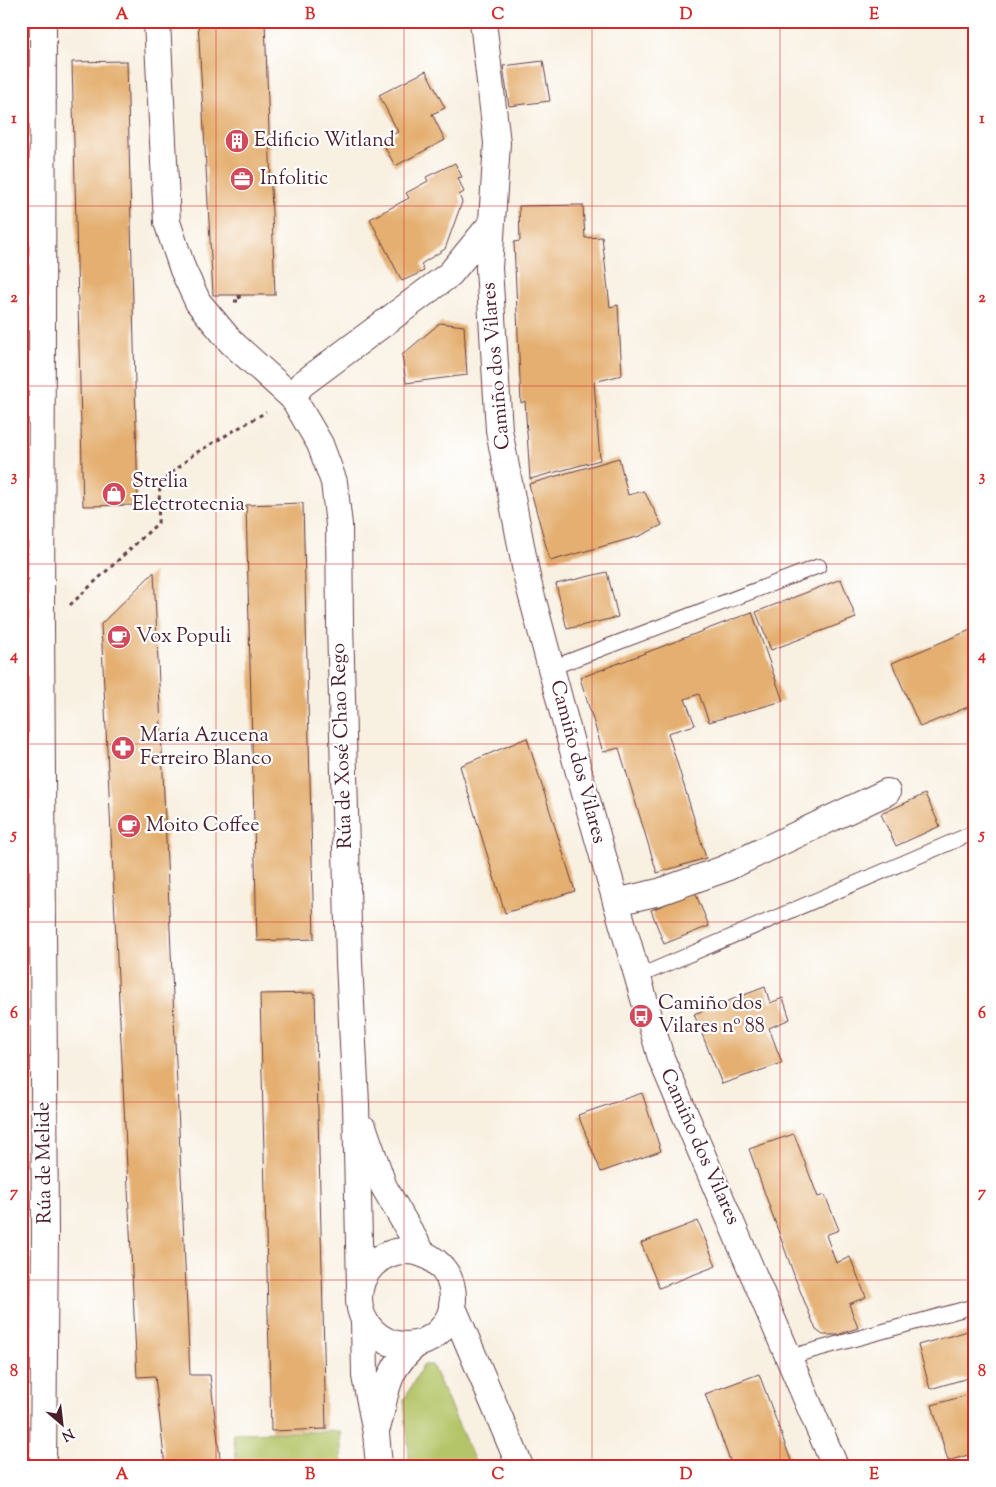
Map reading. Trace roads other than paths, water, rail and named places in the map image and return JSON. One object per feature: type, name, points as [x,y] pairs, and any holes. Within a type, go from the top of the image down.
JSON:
[{"type":"street","name":"Rúa de Melide","points":[[43,21],[41,624],[32,837],[45,1232],[43,1466]]},
{"type":"street","name":"Rúa de Xosé Chao Rego","points":[[157,21],[167,222],[183,270],[198,302],[231,342],[293,398],[320,444],[334,482],[339,525],[349,952],[356,1104],[360,1288]]},
{"type":"street","name":"Camiño dos Vilares","points":[[483,21],[497,143],[489,268],[499,430],[528,582],[661,1058],[835,1466]]},
{"type":"street","points":[[293,398],[301,385],[450,274],[491,224]]},
{"type":"street","points":[[450,274],[489,268]]},
{"type":"street","points":[[616,902],[659,892],[724,869],[887,792]]},
{"type":"street","name":"Rúa de Xosé Chao Rego","points":[[356,1104],[384,1187],[424,1254]]},
{"type":"street","points":[[376,1433],[389,1378],[400,1357],[440,1330],[448,1318],[452,1305],[452,1289],[447,1275],[437,1263],[424,1254],[397,1252],[384,1256],[373,1264],[360,1288],[359,1299],[364,1320],[365,1376],[376,1433],[379,1466]]},
{"type":"street","points":[[452,1305],[520,1466]]},
{"type":"street","points":[[364,1320],[374,1333],[387,1341],[402,1345],[423,1341],[450,1350],[497,1412]]},
{"type":"lane","points":[[551,668],[818,566]]},
{"type":"lane","points":[[637,977],[975,832]]},
{"type":"lane","points":[[789,1356],[975,1306]]},
{"type":"place","name":"Edificio Witland","points":[[237,141]]},
{"type":"place","name":"Infolitic","points":[[242,179]]},
{"type":"place","name":"Strelia Electrotecnia","points":[[114,494]]},
{"type":"place","name":"Vox Populi","points":[[119,637]]},
{"type":"place","name":"María Azucena Ferreiro Blanco","points":[[123,748]]},
{"type":"place","name":"Moito Coffee","points":[[129,826]]},
{"type":"place","name":"Camiño dos Vilares nº 88","points":[[641,1016]]}]
